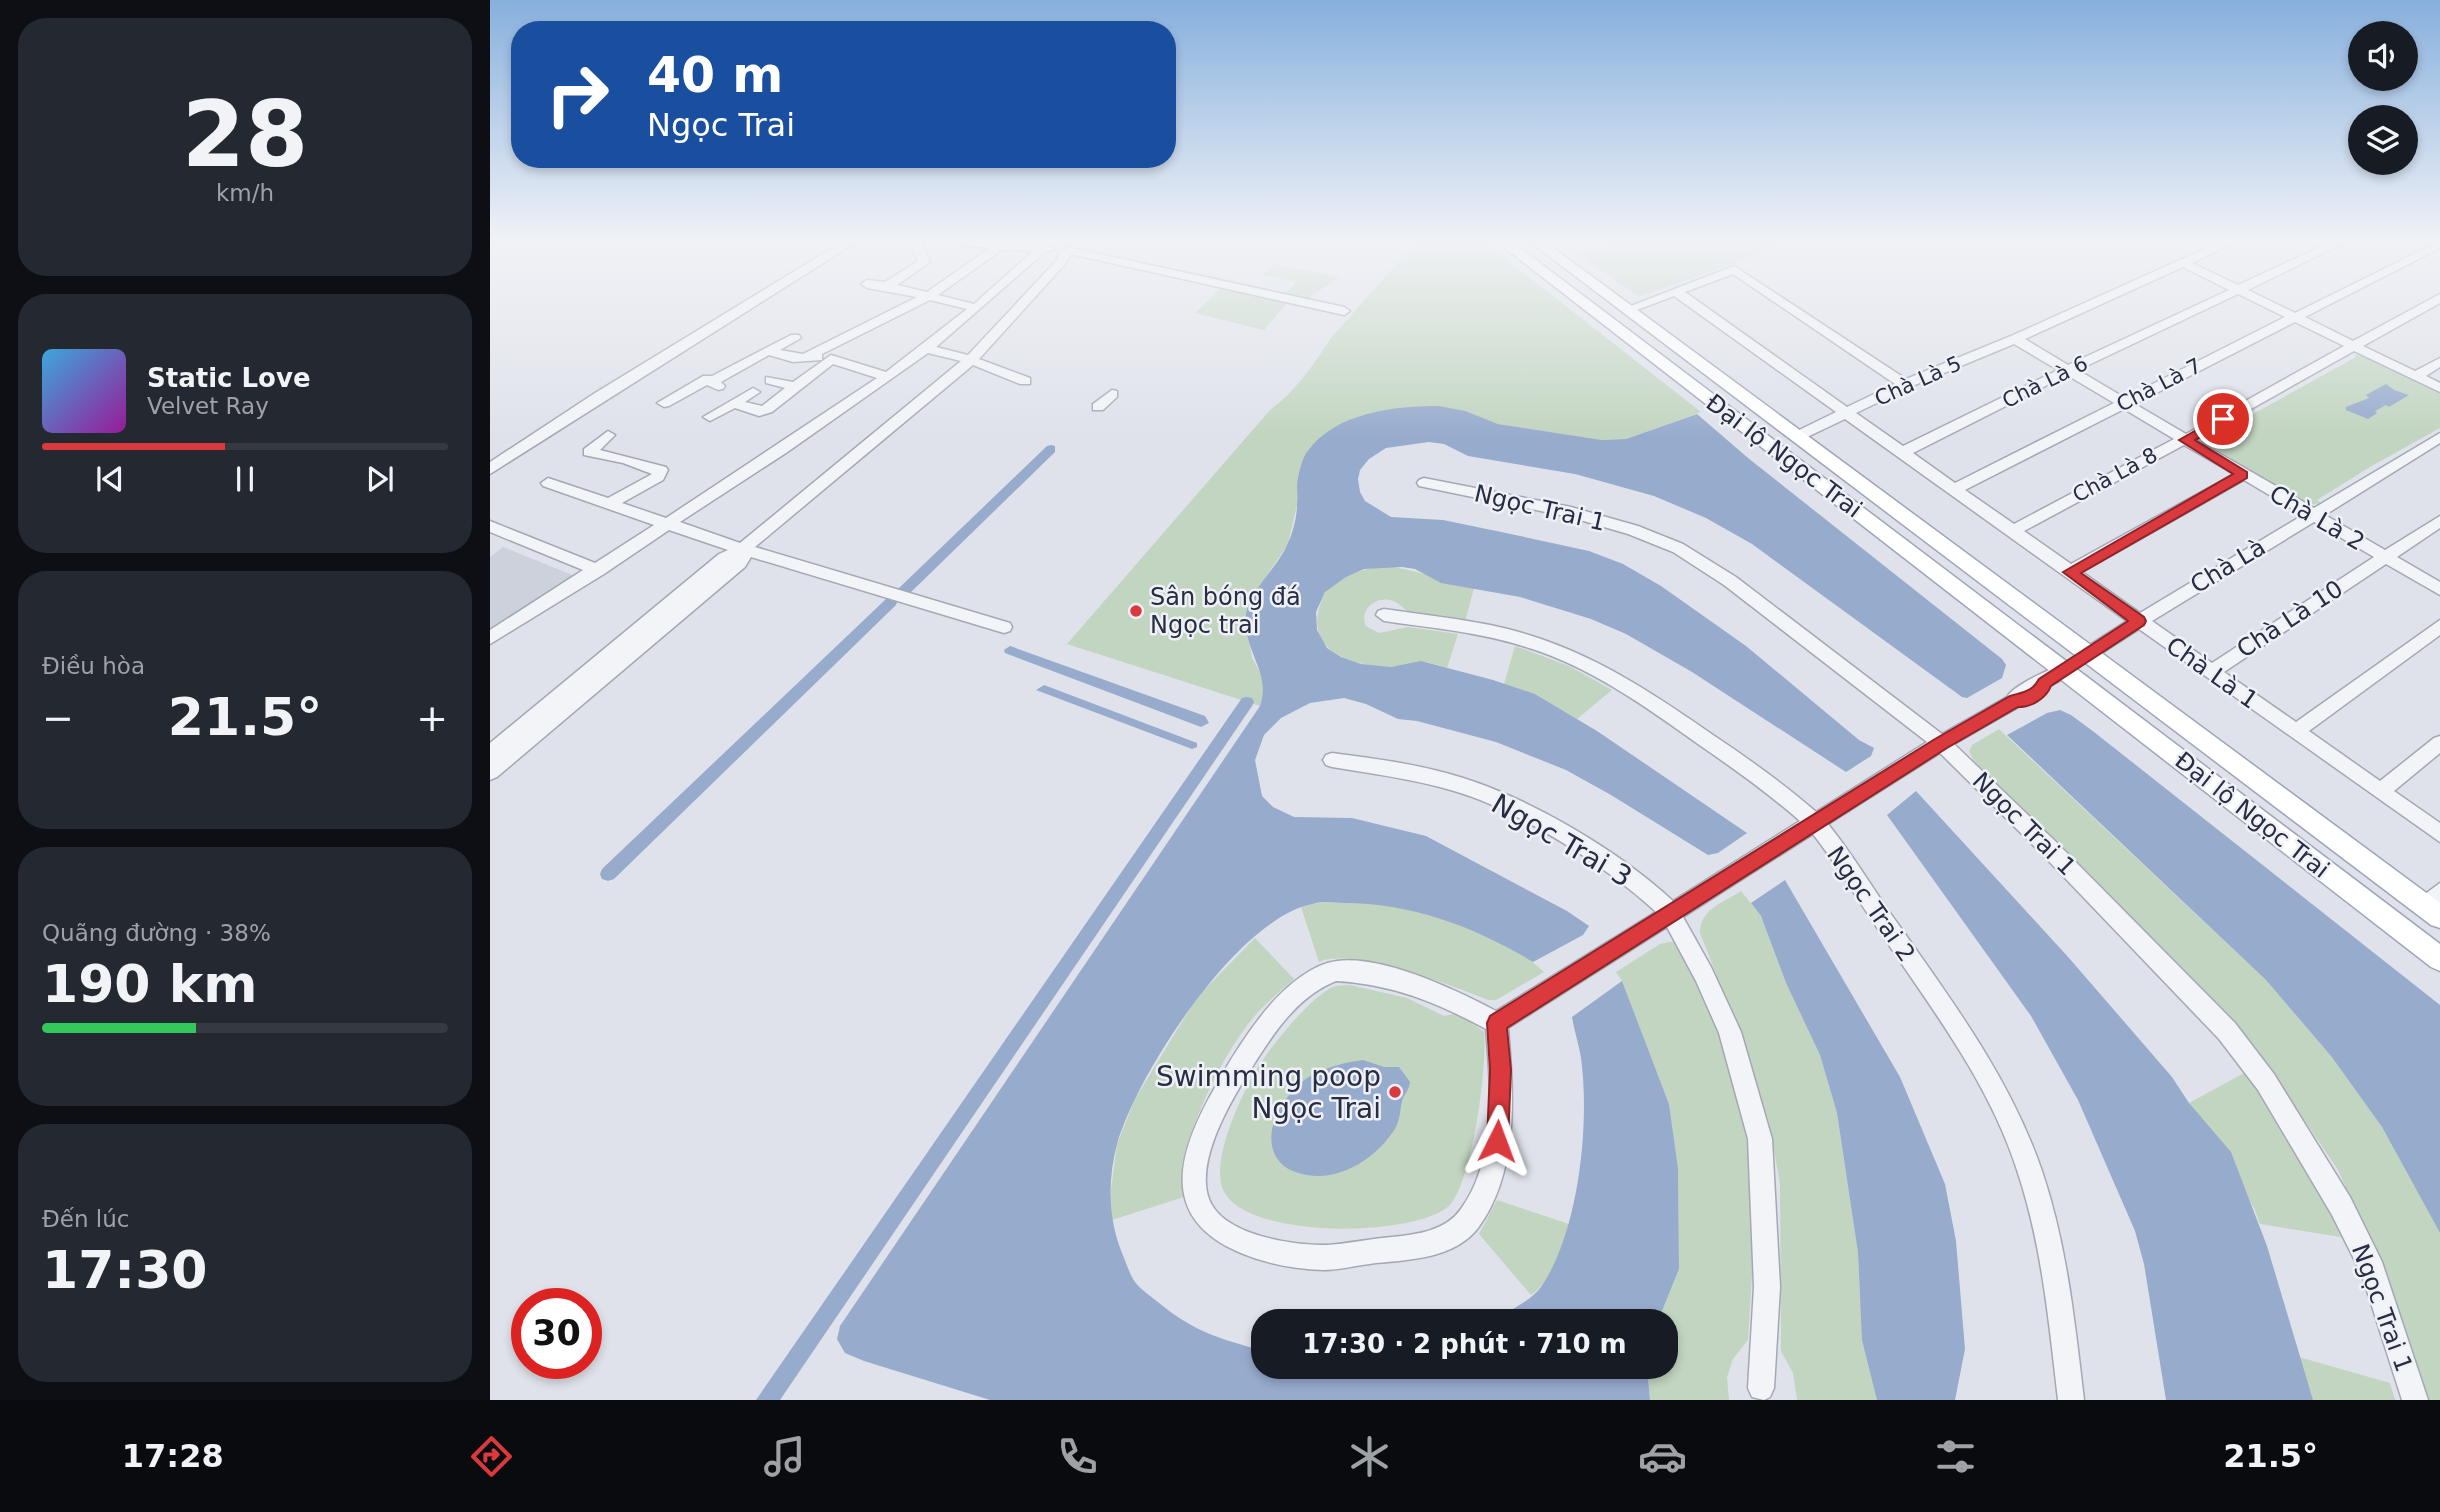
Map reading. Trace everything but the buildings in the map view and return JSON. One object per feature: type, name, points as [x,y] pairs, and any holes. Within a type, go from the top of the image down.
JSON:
[{"type":"main road","name":"Đại lộ Ngọc Trai","points":[[1594,306],[2440,959]]},
{"type":"main road","name":"Đại lộ Ngọc Trai","points":[[1624,306],[2432,911]]},
{"type":"main road","points":[[2065,670],[2088,654]]},
{"type":"street","points":[[490,469],[600,396],[746,306]]},
{"type":"street","points":[[806,357],[908,306]]},
{"type":"street","points":[[969,306],[976,308]]},
{"type":"street","points":[[490,753],[725,558],[743,549],[971,360],[1020,306]]},
{"type":"street","points":[[1323,306],[1344,311]]},
{"type":"street","points":[[1629,310],[1639,306]]},
{"type":"street","name":"Chà Là 1","points":[[1696,306],[2440,834]]},
{"type":"street","points":[[1788,306],[1905,384]]},
{"type":"street","name":"Chà Là 5","points":[[1798,436],[1905,384],[2087,306]]},
{"type":"street","name":"Chà Là 6","points":[[1901,453],[2068,370],[2206,306]]},
{"type":"street","points":[[2270,306],[2440,388]]},
{"type":"street","name":"Chà Là 7","points":[[1953,490],[2314,306]]},
{"type":"street","name":"Chà Là 8","points":[[2012,531],[2174,443],[2185,440],[2425,306]]},
{"type":"street","points":[[490,638],[781,450],[883,373],[927,349],[976,308]]},
{"type":"street","points":[[664,403],[708,380],[716,385],[768,350],[794,338]]},
{"type":"street","name":"Chà Là 2","points":[[2015,339],[2440,589]]},
{"type":"street","points":[[927,349],[971,360],[1025,382]]},
{"type":"street","points":[[768,350],[793,358],[831,359],[883,373]]},
{"type":"street","points":[[734,403],[760,412],[831,359]]},
{"type":"street","points":[[2416,376],[2440,362]]},
{"type":"street","points":[[771,380],[795,387]]},
{"type":"street","points":[[710,417],[753,392]]},
{"type":"street","points":[[1098,407],[1112,394]]},
{"type":"street","points":[[608,435],[589,452],[662,470],[658,477],[611,503]]},
{"type":"street","name":"Chà Là","points":[[2088,654],[2440,437]]},
{"type":"street","points":[[2070,572],[2243,475]]},
{"type":"street","points":[[548,483],[743,549],[1004,627]]},
{"type":"street","name":"Ngọc Trai 1","points":[[1424,483],[1571,512],[1633,530],[1678,548],[1730,581],[1941,743],[2048,847],[2227,1031],[2266,1082],[2341,1206],[2373,1271],[2415,1400]]},
{"type":"street","name":"Chà Là 10","points":[[2211,672],[2440,522]]},
{"type":"street","points":[[490,526],[598,570]]},
{"type":"street","points":[[490,772],[739,562],[745,555],[743,549]]},
{"type":"street","name":"Ngọc Trai 2","points":[[1384,615],[1492,632],[1526,640],[1558,653],[1656,705],[1768,784],[1814,822],[1929,987],[1989,1079],[2018,1140],[2045,1224],[2061,1312],[2071,1400]]},
{"type":"street","points":[[2295,732],[2440,626]]},
{"type":"street","points":[[1497,1023],[1941,743],[2015,700],[2025,701],[2042,689],[2044,683],[2065,670]]},
{"type":"street","points":[[2380,792],[2440,743]]},
{"type":"street","name":"Ngọc Trai 3","points":[[1332,760],[1413,772],[1461,785],[1520,810],[1638,882],[1670,912],[1704,974],[1730,1032],[1760,1139],[1766,1287],[1761,1388]]},
{"type":"street","points":[[2432,911],[2440,892]]},
{"type":"street","points":[[1336,971],[1359,971],[1407,981],[1455,1000],[1497,1023],[1501,1070],[1497,1141],[1491,1168],[1476,1206],[1457,1232],[1434,1242],[1409,1248],[1319,1257],[1245,1243],[1219,1230],[1201,1210],[1194,1181],[1197,1158],[1221,1101],[1258,1038],[1284,1006],[1320,976],[1336,971]]},
{"type":"shaded area","points":[[503,547],[580,578],[490,633],[490,557]]},
{"type":"green space","points":[[1202,306],[1284,306],[1264,330],[1195,313]]},
{"type":"green space","points":[[1359,306],[1566,306],[1701,412],[1626,439],[1602,440],[1498,424],[1454,409],[1420,406],[1303,460],[1297,479],[1297,505],[1288,544],[1259,587],[1246,624],[1252,658],[1264,679],[1260,706],[1067,644],[1270,410],[1296,386],[1331,338]]},
{"type":"green space","points":[[2354,355],[2367,356],[2440,390],[2440,428],[2317,500],[2321,503],[2307,505],[2201,443],[2202,436],[2208,439],[2356,357]]},
{"type":"green space","points":[[1383,566],[1406,569],[1474,588],[1465,622],[1414,614],[1390,600],[1374,603],[1366,610],[1366,626],[1379,633],[1408,627],[1458,634],[1447,668],[1423,662],[1388,667],[1372,666],[1343,657],[1323,641],[1318,629],[1318,615],[1327,590],[1349,575]]},
{"type":"green space","points":[[1515,646],[1569,666],[1612,690],[1577,719],[1535,694],[1504,684]]},
{"type":"green space","points":[[1999,729],[2266,980],[2331,1056],[2382,1127],[2440,1233],[2440,1400],[2426,1400],[2385,1276],[2338,1170],[2268,1066],[2218,1007],[1974,761],[1969,751],[1972,745]]},
{"type":"green space","points":[[1741,891],[1761,916],[1786,983],[1820,1055],[1837,1113],[1858,1253],[1860,1298],[1877,1400],[1797,1400],[1793,1373],[1781,1351],[1780,1184],[1769,1122],[1740,1035],[1700,933],[1708,912]]},
{"type":"green space","points":[[1313,903],[1378,903],[1419,911],[1489,937],[1511,948],[1544,972],[1496,1000],[1488,1000],[1428,978],[1378,964],[1335,959],[1319,962],[1301,907]]},
{"type":"green space","points":[[1255,938],[1294,979],[1248,1024],[1219,1070],[1206,1097],[1187,1151],[1183,1176],[1184,1197],[1112,1220],[1109,1205],[1117,1144],[1135,1099],[1197,997]]},
{"type":"green space","points":[[1677,942],[1684,947],[1720,1038],[1743,1116],[1753,1187],[1755,1227],[1748,1340],[1733,1359],[1727,1377],[1729,1400],[1650,1400],[1648,1379],[1678,1379],[1678,1309],[1663,1309],[1679,1269],[1678,1168],[1669,1104],[1622,981],[1616,972],[1660,944]]},
{"type":"green space","points":[[1350,985],[1407,998],[1444,1016],[1454,1014],[1464,1017],[1484,1032],[1481,1095],[1465,1174],[1449,1206],[1430,1217],[1401,1224],[1328,1228],[1292,1225],[1260,1217],[1235,1204],[1222,1187],[1221,1159],[1230,1126],[1258,1067],[1290,1025],[1329,989]]},
{"type":"green space","points":[[2246,1072],[2315,1180],[2341,1237],[2260,1224],[2254,1208],[2189,1103]]},
{"type":"green space","points":[[1497,1200],[1569,1224],[1555,1263],[1544,1282],[1531,1295],[1479,1234]]},
{"type":"green space","points":[[2299,1357],[2390,1383],[2395,1400],[2313,1400]]},
{"type":"water","points":[[2386,384],[2409,395],[2389,407],[2386,405],[2375,411],[2377,413],[2368,419],[2346,410],[2346,407],[2369,398],[2366,395]]},
{"type":"water","points":[[1439,406],[1465,411],[1498,424],[1602,440],[1626,439],[1697,414],[1748,458],[2002,659],[2006,665],[2002,678],[1967,698],[1962,697],[1752,544],[1706,518],[1654,496],[1575,474],[1468,456],[1444,444],[1429,442],[1386,448],[1369,459],[1360,470],[1360,492],[1365,501],[1391,517],[1443,520],[1589,551],[1623,564],[1661,586],[1746,646],[1859,740],[1874,748],[1871,756],[1846,772],[1692,672],[1626,634],[1591,619],[1520,597],[1441,583],[1415,569],[1364,569],[1346,577],[1325,592],[1316,612],[1317,630],[1327,648],[1341,657],[1361,664],[1391,667],[1421,661],[1535,694],[1597,731],[1747,833],[1718,853],[1708,855],[1566,770],[1496,742],[1417,721],[1398,719],[1366,704],[1344,698],[1310,703],[1281,718],[1264,735],[1255,760],[1262,796],[1273,807],[1294,817],[1352,818],[1426,836],[1567,911],[1589,926],[1583,935],[1533,962],[1466,928],[1394,907],[1320,903],[1283,916],[1253,938],[1223,968],[1194,1003],[1145,1079],[1128,1114],[1114,1159],[1111,1202],[1119,1244],[1135,1282],[1172,1313],[1197,1328],[1251,1347],[1251,1379],[1648,1379],[1650,1400],[990,1400],[845,1353],[837,1339],[840,1326],[1260,706],[1262,682],[1248,639],[1246,614],[1252,597],[1283,553],[1291,535],[1296,514],[1297,480],[1305,455],[1333,428],[1367,414]]},
{"type":"water","points":[[1010,646],[1205,716],[1209,723],[1201,727],[1005,653],[1004,650]]},
{"type":"water","points":[[1044,685],[1197,743],[1197,747],[1192,749],[1036,690]]},
{"type":"water","points":[[2060,710],[2094,732],[2440,1005],[2440,1233],[2382,1127],[2331,1056],[2266,980],[2007,735],[2047,713]]},
{"type":"water","points":[[1916,791],[2069,958],[2172,1077],[2189,1103],[2231,1152],[2267,1246],[2313,1400],[2166,1400],[2144,1264],[2135,1231],[2078,1100],[2031,1016],[1887,815]]},
{"type":"water","points":[[1785,880],[1900,1077],[1945,1184],[1956,1241],[1965,1349],[1955,1400],[1877,1400],[1862,1340],[1858,1253],[1837,1113],[1820,1055],[1786,983],[1761,916],[1751,903]]},
{"type":"water","points":[[1622,981],[1669,1104],[1678,1168],[1679,1269],[1663,1309],[1513,1309],[1541,1287],[1565,1237],[1573,1208],[1579,1176],[1584,1113],[1581,1058],[1572,1017]]},
{"type":"water","points":[[1363,1060],[1384,1067],[1399,1067],[1410,1082],[1397,1124],[1388,1138],[1369,1157],[1333,1174],[1307,1175],[1284,1166],[1273,1150],[1271,1138],[1278,1113],[1293,1090],[1312,1075],[1337,1065]]},
{"type":"waterway","points":[[903,592],[1051,449]]},
{"type":"waterway","points":[[608,874],[891,602]]},
{"type":"waterway","points":[[767,1400],[1247,702]]},
{"type":"place","name":"Sân bóng đá Ngọc trai","points":[[1136,611]]},
{"type":"place","name":"Swimming poop Ngọc Trai","points":[[1395,1092]]},
{"type":"route","points":[[1497,1141],[1501,1070],[1497,1023],[1941,743],[2015,700],[2025,701],[2042,689],[2044,683],[2139,621],[2070,572],[2243,475],[2185,440],[2223,419]]}]
